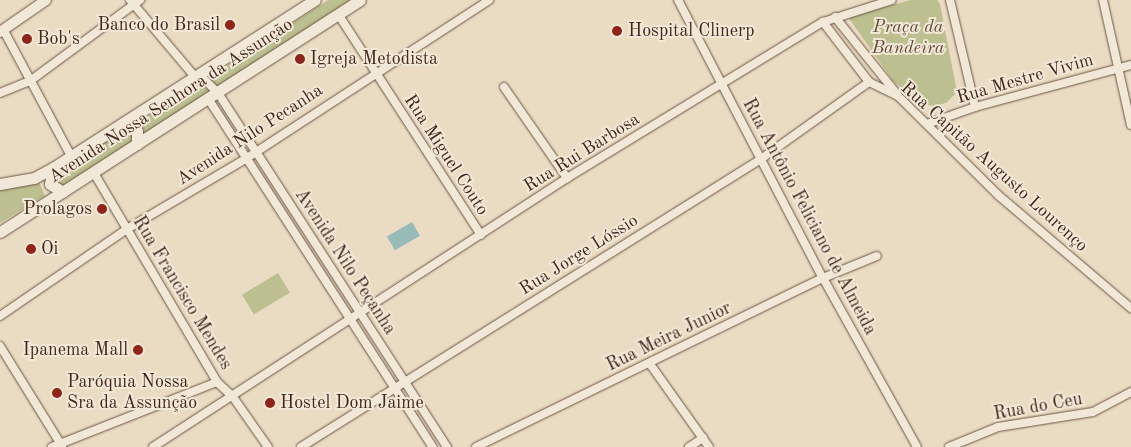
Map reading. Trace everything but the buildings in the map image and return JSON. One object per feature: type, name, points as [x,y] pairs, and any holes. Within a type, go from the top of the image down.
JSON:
[{"type":"main road","name":"Avenida Nossa Senhora da Assunção","points":[[0,184],[34,178],[53,168],[124,125],[194,77],[315,0]]},
{"type":"main road","name":"Avenida Nossa Senhora da Assunção","points":[[0,232],[94,174],[137,144],[213,97],[360,0]]},
{"type":"main road","points":[[124,125],[137,131],[137,144]]},
{"type":"main road","points":[[53,168],[50,184],[63,192]]},
{"type":"street","points":[[46,0],[2,32],[72,156]]},
{"type":"street","name":"Avenida Nilo Pecanha","points":[[0,316],[127,229],[247,158],[256,150],[488,0]]},
{"type":"street","name":"Rua Antônio Feliciano de Almeida","points":[[678,0],[823,278],[917,447]]},
{"type":"street","name":"Rua Rui Barbosa","points":[[350,319],[567,178],[823,22],[892,0]]},
{"type":"street","points":[[950,0],[975,107]]},
{"type":"street","points":[[1103,0],[1131,125]]},
{"type":"street","points":[[0,93],[30,81],[135,1],[194,77],[204,78],[213,97]]},
{"type":"street","name":"Rua Miguel Couto","points":[[338,14],[481,235]]},
{"type":"street","points":[[835,17],[898,96]]},
{"type":"street","name":"Rua Capitão Augusto Lourenço","points":[[823,22],[869,82],[898,96],[998,196],[1131,308]]},
{"type":"street","name":"Rua Mestre Vivim","points":[[927,124],[975,107],[1131,64]]},
{"type":"street","name":"Rua Jorge Lóssio","points":[[301,447],[760,159],[869,82]]},
{"type":"street","points":[[504,87],[567,178]]},
{"type":"street","name":"Avenida Nilo Peçanha","points":[[213,97],[256,150],[447,447]]},
{"type":"street","name":"Avenida Nilo Peçanha","points":[[213,97],[247,158],[433,447]]},
{"type":"street","name":"Rua Francisco Mendes","points":[[94,174],[216,382],[233,397],[268,447]]},
{"type":"street","name":"Rua Meira Junior","points":[[476,447],[650,364],[823,278],[877,256]]},
{"type":"street","points":[[153,447],[233,397],[350,319]]},
{"type":"street","points":[[0,346],[61,445]]},
{"type":"street","points":[[650,364],[709,447]]},
{"type":"street","points":[[52,447],[216,382]]},
{"type":"street","name":"Rua do Ceu","points":[[949,447],[998,427],[1093,412],[1131,392]]},
{"type":"street","points":[[689,447],[703,438]]},
{"type":"green space","points":[[328,0],[351,0],[63,188],[56,184],[70,163],[168,104]]},
{"type":"green space","name":"Praça da Bandeira","points":[[911,0],[937,0],[940,4],[957,92],[946,103],[933,106],[921,103],[894,82],[848,17]]},
{"type":"green space","points":[[39,182],[45,196],[0,223],[0,189]]},
{"type":"green space","points":[[278,273],[290,293],[254,314],[242,295]]},
{"type":"water","points":[[412,222],[420,236],[395,250],[387,237]]},
{"type":"place","name":"Banco do Brasil","points":[[230,25]]},
{"type":"place","name":"Hospital Clinerp","points":[[617,31]]},
{"type":"place","name":"Bob's","points":[[27,39]]},
{"type":"place","name":"Igreja Metodista","points":[[300,59]]},
{"type":"place","name":"Prolagos","points":[[102,209]]},
{"type":"place","name":"Oi","points":[[31,249]]},
{"type":"place","name":"Ipanema Mall","points":[[138,350]]},
{"type":"place","name":"Paróquia Nossa Sra da Assunção","points":[[57,393]]},
{"type":"place","name":"Hostel Dom Jaime","points":[[270,403]]}]
